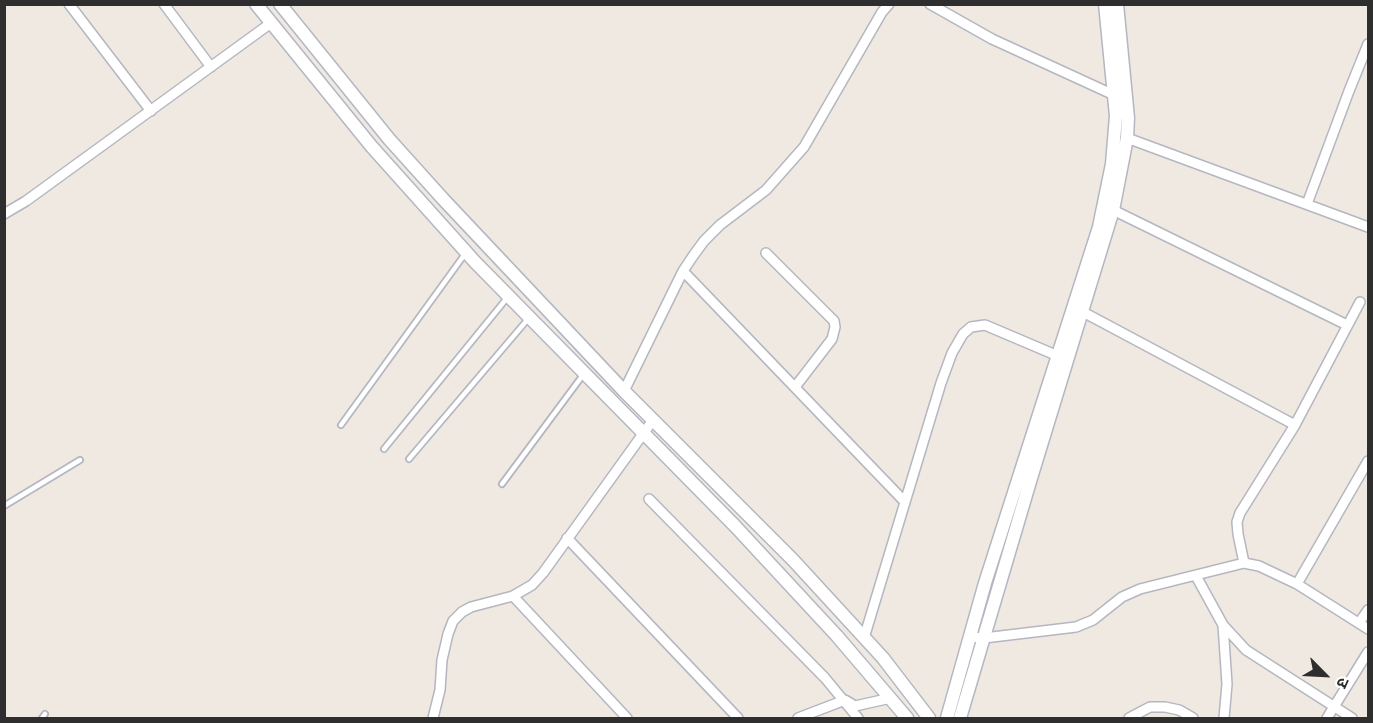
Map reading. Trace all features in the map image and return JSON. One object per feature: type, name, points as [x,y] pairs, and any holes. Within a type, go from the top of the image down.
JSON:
[{"type":"street","points":[[69,4],[151,111]]},
{"type":"street","points":[[164,4],[211,67]]},
{"type":"street","points":[[256,4],[372,147],[466,252],[735,526],[837,636],[907,718]]},
{"type":"street","points":[[280,4],[389,139],[458,215],[624,391],[793,560],[901,680],[929,718]]},
{"type":"street","points":[[624,391],[683,271],[704,241],[720,225],[766,190],[804,147],[882,12],[889,4]]},
{"type":"street","points":[[930,4],[992,39],[1114,95]]},
{"type":"street","points":[[947,718],[985,583],[1100,227],[1112,164],[1116,116],[1105,4]]},
{"type":"street","points":[[960,718],[1113,210],[1127,138],[1128,118],[1117,4]]},
{"type":"street","points":[[4,214],[26,201],[271,23]]},
{"type":"street","points":[[1307,204],[1348,91],[1368,44]]},
{"type":"street","points":[[1127,138],[1368,227]]},
{"type":"street","points":[[1113,210],[1347,325]]},
{"type":"street","points":[[766,253],[834,321],[832,339],[795,387]]},
{"type":"street","points":[[683,271],[905,502]]},
{"type":"street","points":[[1244,563],[1237,522],[1240,513],[1295,425],[1360,302]]},
{"type":"street","points":[[1083,312],[1295,425]]},
{"type":"street","points":[[864,638],[948,363],[963,334],[970,327],[985,325],[1058,356]]},
{"type":"street","points":[[433,718],[440,690],[446,643],[453,621],[471,607],[513,596],[531,585],[653,420]]},
{"type":"street","points":[[1297,584],[1368,461]]},
{"type":"street","points":[[649,499],[845,700],[858,718]]},
{"type":"street","points":[[567,538],[738,718]]},
{"type":"street","points":[[970,637],[984,638],[1076,627],[1093,620],[1122,597],[1140,589],[1244,563],[1259,566],[1297,584],[1368,629]]},
{"type":"street","points":[[1196,576],[1223,625],[1246,650],[1352,718]]},
{"type":"street","points":[[513,596],[627,718]]},
{"type":"street","points":[[1359,623],[1368,610]]},
{"type":"street","points":[[1223,625],[1227,684],[1224,718]]},
{"type":"street","points":[[1327,718],[1368,652]]},
{"type":"street","points":[[845,700],[855,706],[891,698]]},
{"type":"street","points":[[798,718],[845,700]]},
{"type":"street","points":[[1129,718],[1150,707],[1165,707],[1179,710],[1193,718]]},
{"type":"lane","points":[[341,425],[466,252]]},
{"type":"lane","points":[[384,450],[509,296]]},
{"type":"lane","points":[[409,459],[530,317]]},
{"type":"lane","points":[[502,484],[585,373]]},
{"type":"lane","points":[[4,506],[80,460]]}]
